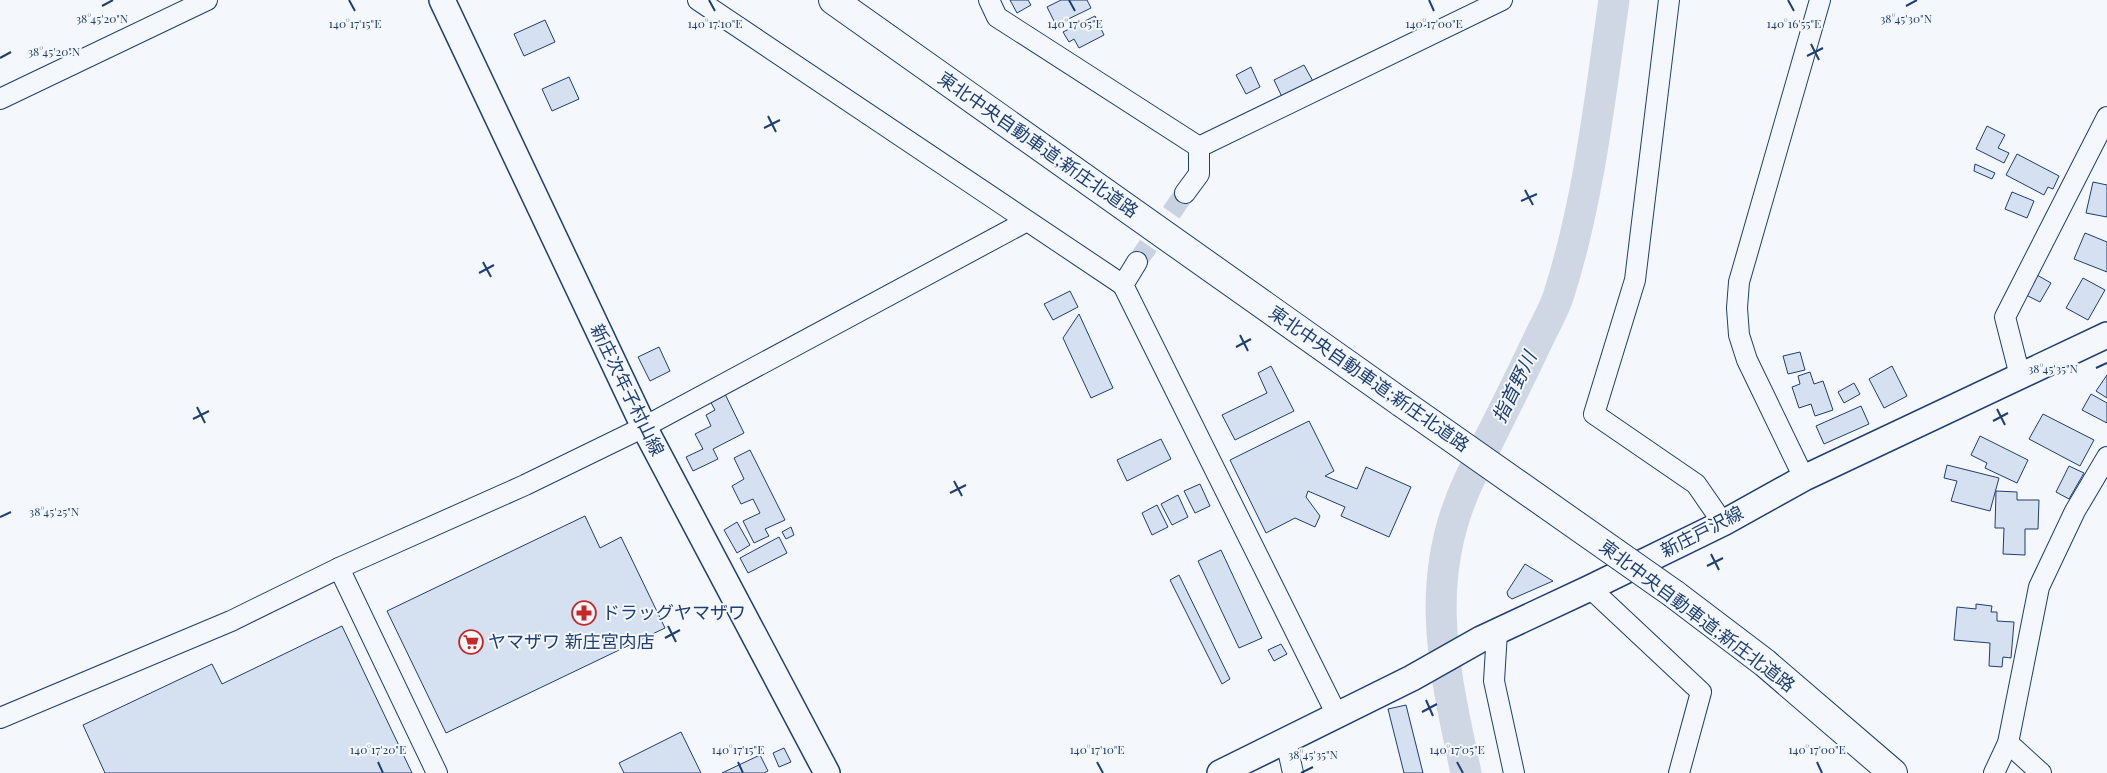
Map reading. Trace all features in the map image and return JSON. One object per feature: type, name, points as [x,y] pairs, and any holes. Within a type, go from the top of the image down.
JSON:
[{"type":"highway","name":"東北中央自動車道;新庄北道路","points":[[833,0],[1674,594],[1765,663],[1893,773]]},
{"type":"main road","name":"新庄次年子村山線","points":[[442,0],[644,427],[827,773]]},
{"type":"main road","name":"新庄戸沢線","points":[[1220,773],[1412,678],[1489,635],[1723,523],[1804,478],[2107,335]]},
{"type":"street","points":[[0,99],[207,0]]},
{"type":"street","points":[[698,0],[1122,285],[1337,715]]},
{"type":"street","points":[[989,0],[997,16],[1199,148]]},
{"type":"street","points":[[1199,148],[1502,0]]},
{"type":"street","points":[[1669,0],[1635,280],[1594,414],[1696,484],[1723,523]]},
{"type":"street","points":[[1804,478],[1747,360],[1739,335],[1737,308],[1739,282],[1820,0]]},
{"type":"street","points":[[2020,376],[2005,317],[2107,117]]},
{"type":"street","points":[[1185,192],[1199,174],[1199,148]]},
{"type":"street","points":[[0,718],[231,620],[339,568],[525,485],[644,427],[1027,221]]},
{"type":"street","points":[[1122,285],[1137,262]]},
{"type":"street","points":[[1994,773],[2008,743],[2039,587],[2074,511],[2107,457]]},
{"type":"street","points":[[339,568],[437,773]]},
{"type":"street","points":[[1590,588],[1701,692],[1679,773]]},
{"type":"street","points":[[1489,635],[1494,681],[1514,773]]},
{"type":"street","points":[[1286,741],[1293,773]]},
{"type":"street","points":[[2008,743],[2041,773]]},
{"type":"building","points":[[1010,0],[1028,0],[1031,5],[1017,13]]},
{"type":"building","points":[[1061,0],[1087,0],[1091,8],[1056,25],[1047,7]]},
{"type":"building","points":[[1095,16],[1104,35],[1079,48],[1074,39],[1069,42],[1063,32]]},
{"type":"building","points":[[545,20],[555,42],[524,56],[514,34]]},
{"type":"building","points":[[1304,65],[1314,83],[1283,99],[1274,80]]},
{"type":"building","points":[[1251,67],[1260,87],[1246,94],[1236,75]]},
{"type":"building","points":[[569,77],[579,99],[552,111],[542,89]]},
{"type":"building","points":[[1987,126],[2005,135],[1998,148],[2009,153],[2004,163],[1976,149]]},
{"type":"building","points":[[2017,154],[2059,176],[2053,189],[2048,187],[2044,195],[2006,175]]},
{"type":"building","points":[[1975,164],[1995,173],[1992,179],[1974,171]]},
{"type":"building","points":[[2093,182],[2107,185],[2107,217],[2086,213]]},
{"type":"building","points":[[2012,192],[2034,201],[2027,218],[2005,209]]},
{"type":"building","points":[[2085,233],[2107,242],[2107,272],[2074,259]]},
{"type":"building","points":[[2037,275],[2051,283],[2040,302],[2026,295]]},
{"type":"building","points":[[2083,278],[2105,290],[2088,320],[2066,308]]},
{"type":"building","points":[[1070,291],[1078,307],[1053,320],[1044,304]]},
{"type":"building","points":[[1079,314],[1113,388],[1091,398],[1063,338]]},
{"type":"building","points":[[659,347],[670,371],[650,381],[638,357]]},
{"type":"building","points":[[1800,352],[1805,370],[1788,374],[1783,356]]},
{"type":"building","points":[[1271,366],[1294,411],[1235,440],[1222,415],[1267,393],[1258,373]]},
{"type":"building","points":[[1892,366],[1907,396],[1884,408],[1869,379]]},
{"type":"building","points":[[1810,372],[1814,384],[1823,381],[1833,410],[1815,416],[1811,404],[1799,408],[1792,387],[1800,384],[1798,376]]},
{"type":"building","points":[[2107,375],[2107,398],[2096,391]]},
{"type":"building","points":[[1854,383],[1860,394],[1844,403],[1838,392]]},
{"type":"building","points":[[725,394],[744,433],[713,449],[718,459],[693,471],[686,457],[703,449],[695,434],[711,426],[706,415],[715,410],[710,401]]},
{"type":"building","points":[[2091,394],[2107,403],[2107,423],[2082,410]]},
{"type":"building","points":[[1861,406],[1869,424],[1824,444],[1816,426]]},
{"type":"building","points":[[2043,414],[2094,440],[2080,466],[2029,439]]},
{"type":"building","points":[[1309,421],[1334,471],[1325,476],[1357,489],[1366,467],[1411,487],[1389,537],[1341,516],[1345,507],[1308,491],[1306,497],[1320,516],[1315,527],[1295,518],[1266,533],[1230,460]]},
{"type":"building","points":[[1980,436],[2028,460],[2017,483],[1985,468],[1987,463],[1971,455]]},
{"type":"building","points":[[1161,439],[1171,459],[1127,481],[1117,460]]},
{"type":"building","points":[[750,450],[785,520],[765,529],[769,536],[754,543],[743,521],[760,513],[753,499],[741,504],[732,486],[744,479],[734,458]]},
{"type":"building","points":[[1947,465],[1999,478],[1990,511],[1951,501],[1957,481],[1944,478]]},
{"type":"building","points":[[2069,466],[2084,473],[2069,499],[2056,492]]},
{"type":"building","points":[[1200,484],[1210,506],[1195,513],[1184,491]]},
{"type":"building","points":[[1996,491],[2017,492],[2017,500],[2039,500],[2038,529],[2025,529],[2025,555],[2003,554],[2004,528],[1995,528]]},
{"type":"building","points":[[1178,495],[1188,517],[1172,525],[1161,504]]},
{"type":"building","points":[[1157,505],[1168,527],[1152,535],[1142,513]]},
{"type":"building","points":[[585,516],[600,548],[621,537],[665,628],[446,733],[387,611]]},
{"type":"building","points":[[737,522],[750,545],[737,553],[724,530]]},
{"type":"building","points":[[791,527],[794,535],[786,539],[782,532]]},
{"type":"building","points":[[779,537],[787,553],[748,573],[740,558]]},
{"type":"building","points":[[1221,550],[1262,638],[1239,648],[1198,561]]},
{"type":"building","points":[[1525,564],[1553,581],[1512,599],[1508,596],[1507,592]]},
{"type":"building","points":[[1179,575],[1230,679],[1222,684],[1170,580]]},
{"type":"building","points":[[1976,604],[1992,606],[1991,612],[1997,612],[1997,621],[2014,622],[2011,658],[2003,657],[2002,667],[1989,666],[1990,643],[1954,640],[1957,607],[1976,609]]},
{"type":"building","points":[[342,626],[412,773],[105,773],[83,725],[212,664],[222,684]]},
{"type":"building","points":[[1281,644],[1287,654],[1274,661],[1268,650]]},
{"type":"building","points":[[1406,705],[1423,773],[1404,773],[1388,709]]},
{"type":"building","points":[[681,732],[701,773],[624,773],[619,763]]},
{"type":"building","points":[[784,748],[791,762],[779,767],[773,753]]},
{"type":"building","points":[[760,755],[768,771],[764,773],[722,773]]},
{"type":"waterway","name":"指首野川","points":[[1466,773],[1450,697],[1445,660],[1442,587],[1446,551],[1456,514],[1471,476],[1552,312],[1559,294],[1586,186],[1614,0]]},
{"type":"tunnel","points":[[1137,262],[1185,193]]},
{"type":"place","name":"ドラッグヤマザワ","points":[[584,613]]},
{"type":"place","name":"ヤマザワ 新庄宮内店","points":[[471,642]]}]
